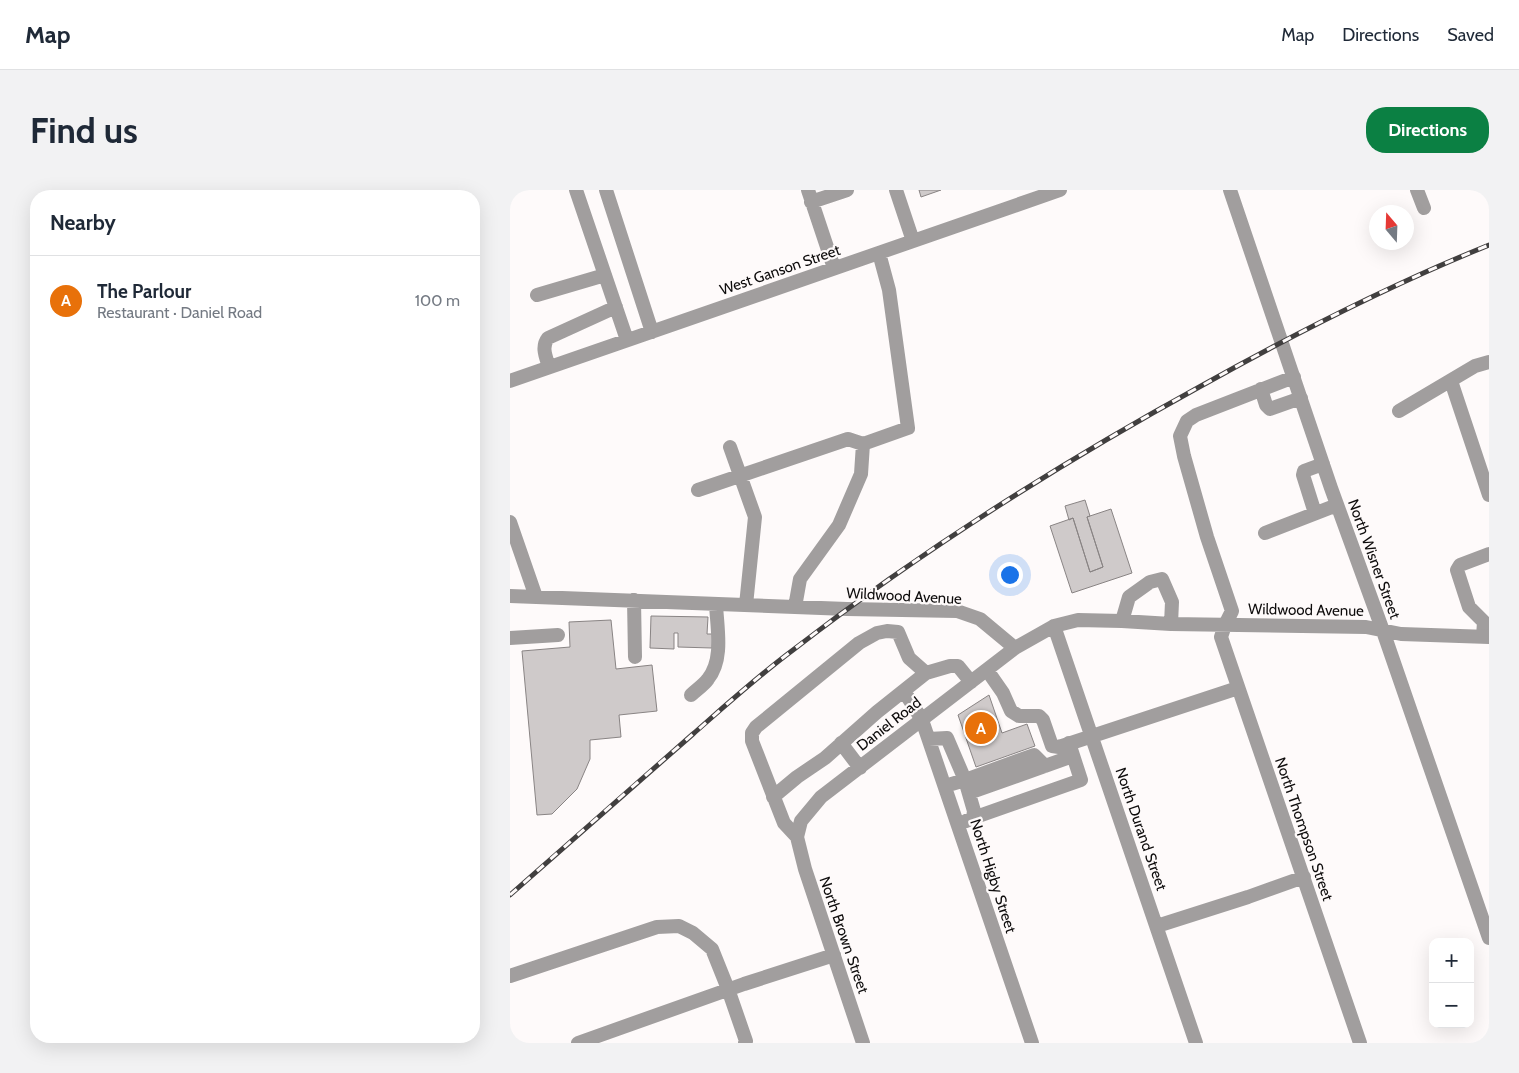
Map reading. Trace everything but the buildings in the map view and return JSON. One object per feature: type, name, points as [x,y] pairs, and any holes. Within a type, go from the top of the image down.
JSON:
[{"type":"street","points":[[576,190],[628,340]]},
{"type":"street","points":[[606,190],[652,332]]},
{"type":"street","points":[[834,268],[810,196],[847,190]]},
{"type":"street","points":[[896,190],[913,241]]},
{"type":"street","name":"West Ganson Street","points":[[510,381],[1060,190]]},
{"type":"street","name":"North Wisner Street","points":[[1230,190],[1337,505],[1383,631],[1489,938]]},
{"type":"street","points":[[1417,190],[1424,208]]},
{"type":"street","points":[[698,490],[848,439],[863,444],[908,428],[888,290],[879,253]]},
{"type":"street","points":[[537,295],[605,275]]},
{"type":"street","points":[[549,367],[543,347],[548,338],[616,307]]},
{"type":"street","points":[[1399,411],[1475,366],[1489,362]]},
{"type":"street","points":[[1294,377],[1261,389],[1266,405],[1270,409],[1301,398]]},
{"type":"street","points":[[1451,381],[1489,495]]},
{"type":"street","name":"North Thompson Street","points":[[1261,389],[1196,415],[1187,421],[1180,436],[1206,537],[1232,611],[1221,637],[1360,1043]]},
{"type":"street","points":[[795,607],[800,579],[839,525],[861,474],[863,444]]},
{"type":"street","points":[[730,447],[755,517],[746,605]]},
{"type":"street","points":[[1315,514],[1303,475],[1304,471],[1323,464]]},
{"type":"street","points":[[1265,532],[1337,505]]},
{"type":"street","points":[[510,522],[536,597]]},
{"type":"street","points":[[1486,637],[1484,622],[1469,607],[1457,570],[1460,565],[1489,554]]},
{"type":"street","points":[[1122,621],[1129,597],[1150,582],[1162,579],[1172,602],[1170,624]]},
{"type":"street","name":"Wildwood Avenue","points":[[510,596],[957,611],[980,619],[1015,648],[1054,626],[1078,620],[1170,624],[1366,627],[1401,634],[1486,637]]},
{"type":"street","points":[[634,600],[635,657]]},
{"type":"street","points":[[691,695],[708,680],[715,666],[718,651],[716,604]]},
{"type":"street","points":[[902,610],[898,632],[909,658],[926,673]]},
{"type":"street","name":"North Durand Street","points":[[1054,626],[1196,1043]]},
{"type":"street","points":[[797,837],[784,823],[752,741],[752,733],[756,727],[859,643],[877,632],[898,632]]},
{"type":"street","points":[[510,638],[558,634]]},
{"type":"street","name":"Daniel Road","points":[[797,837],[801,821],[821,797],[1015,648]]},
{"type":"street","points":[[774,797],[926,673],[950,666],[958,666],[971,682]]},
{"type":"street","points":[[987,670],[1002,693],[1011,712],[1019,716],[1039,716],[1043,720],[1052,746],[1071,750]]},
{"type":"street","points":[[946,786],[967,786],[1034,755],[1045,766],[1092,735],[1238,688]]},
{"type":"street","name":"North Higby Street","points":[[904,691],[922,720],[929,739],[1032,1043]]},
{"type":"street","points":[[929,739],[948,738],[967,786],[974,811],[973,818]]},
{"type":"street","points":[[842,743],[860,768]]},
{"type":"street","points":[[959,824],[1081,780],[1071,750]]},
{"type":"street","name":"North Brown Street","points":[[797,837],[805,869],[863,1043]]},
{"type":"street","points":[[1157,926],[1304,877]]},
{"type":"street","points":[[510,976],[657,927],[680,926],[693,933],[712,949],[728,989],[746,1041],[745,1043]]},
{"type":"street","points":[[578,1043],[728,989],[834,955]]},
{"type":"railway","points":[[510,895],[767,670],[841,613],[992,510],[1095,446],[1307,329],[1379,293],[1489,245]]},
{"type":"place","name":"The Parlour","points":[[981,728]]}]
